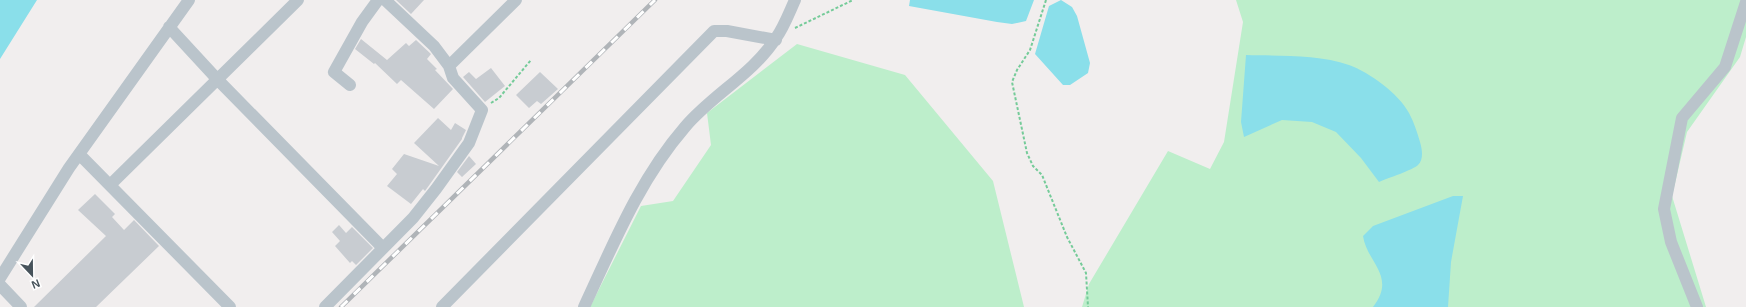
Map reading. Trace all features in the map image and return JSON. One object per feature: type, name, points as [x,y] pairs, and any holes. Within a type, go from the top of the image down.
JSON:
[{"type":"street","points":[[0,278],[79,154],[147,61],[189,0]]},
{"type":"street","points":[[110,185],[298,0]]},
{"type":"street","points":[[350,85],[334,72],[362,22],[378,0]]},
{"type":"street","points":[[325,307],[413,218],[440,184],[469,143],[482,110],[453,78],[448,66],[434,46],[385,0]]},
{"type":"street","points":[[448,66],[516,0]]},
{"type":"street","points":[[584,307],[647,177],[685,126],[758,60],[779,35],[795,0]]},
{"type":"street","points":[[1697,307],[1671,242],[1664,209],[1682,118],[1725,67],[1746,2]]},
{"type":"street","points":[[169,27],[217,79],[383,248]]},
{"type":"street","points":[[442,307],[714,31],[779,35]]},
{"type":"street","points":[[79,154],[230,307]]},
{"type":"street","points":[[0,285],[21,307]]},
{"type":"path","points":[[779,35],[853,0]]},
{"type":"path","points":[[1046,0],[1030,50],[1017,70],[1012,82],[1027,153],[1033,166],[1042,175],[1067,237],[1086,273],[1088,307]]},
{"type":"path","points":[[482,110],[499,98],[531,60]]},
{"type":"green space","points":[[1236,0],[1746,0],[1746,37],[1740,57],[1687,132],[1672,196],[1706,307],[1082,307],[1089,284],[1168,151],[1210,169],[1224,142],[1243,22]]},
{"type":"green space","points":[[797,44],[905,75],[993,181],[1024,307],[590,307],[641,206],[673,201],[711,145],[707,113]]},
{"type":"water","points":[[0,0],[37,0],[0,59]]},
{"type":"water","points":[[910,0],[1034,0],[1026,21],[1012,24],[909,6]]},
{"type":"water","points":[[1061,0],[1072,7],[1077,16],[1090,63],[1088,73],[1070,85],[1063,85],[1035,54],[1049,6]]},
{"type":"water","points":[[1246,55],[1298,56],[1337,61],[1357,68],[1374,78],[1398,98],[1409,113],[1421,145],[1422,154],[1420,163],[1411,169],[1379,182],[1361,158],[1336,132],[1312,122],[1282,120],[1244,137],[1241,122]]},
{"type":"water","points":[[1453,196],[1463,196],[1451,262],[1448,307],[1373,307],[1380,296],[1382,287],[1381,278],[1363,236],[1373,226]]},
{"type":"building","points":[[396,0],[424,0],[411,14]]},
{"type":"building","points":[[361,39],[387,60],[406,43],[409,46],[416,40],[431,54],[427,59],[453,89],[434,109],[401,80],[397,84],[375,63],[374,64],[355,49]]},
{"type":"building","points":[[491,68],[505,86],[485,102],[463,77],[469,72],[476,79]]},
{"type":"building","points":[[540,72],[558,89],[541,104],[537,101],[529,108],[516,95]]},
{"type":"building","points":[[438,118],[451,130],[455,123],[466,130],[462,139],[425,191],[423,189],[411,204],[387,186],[397,174],[392,169],[404,154],[439,166],[414,143]]},
{"type":"building","points":[[469,156],[476,164],[462,177],[457,172]]},
{"type":"building","points":[[95,194],[115,214],[112,217],[124,230],[134,220],[159,246],[96,307],[34,307],[106,236],[78,210]]},
{"type":"building","points":[[339,225],[346,233],[352,227],[373,248],[356,265],[352,261],[350,263],[335,246],[340,241],[332,232]]},
{"type":"railway","points":[[341,307],[655,0]]}]
